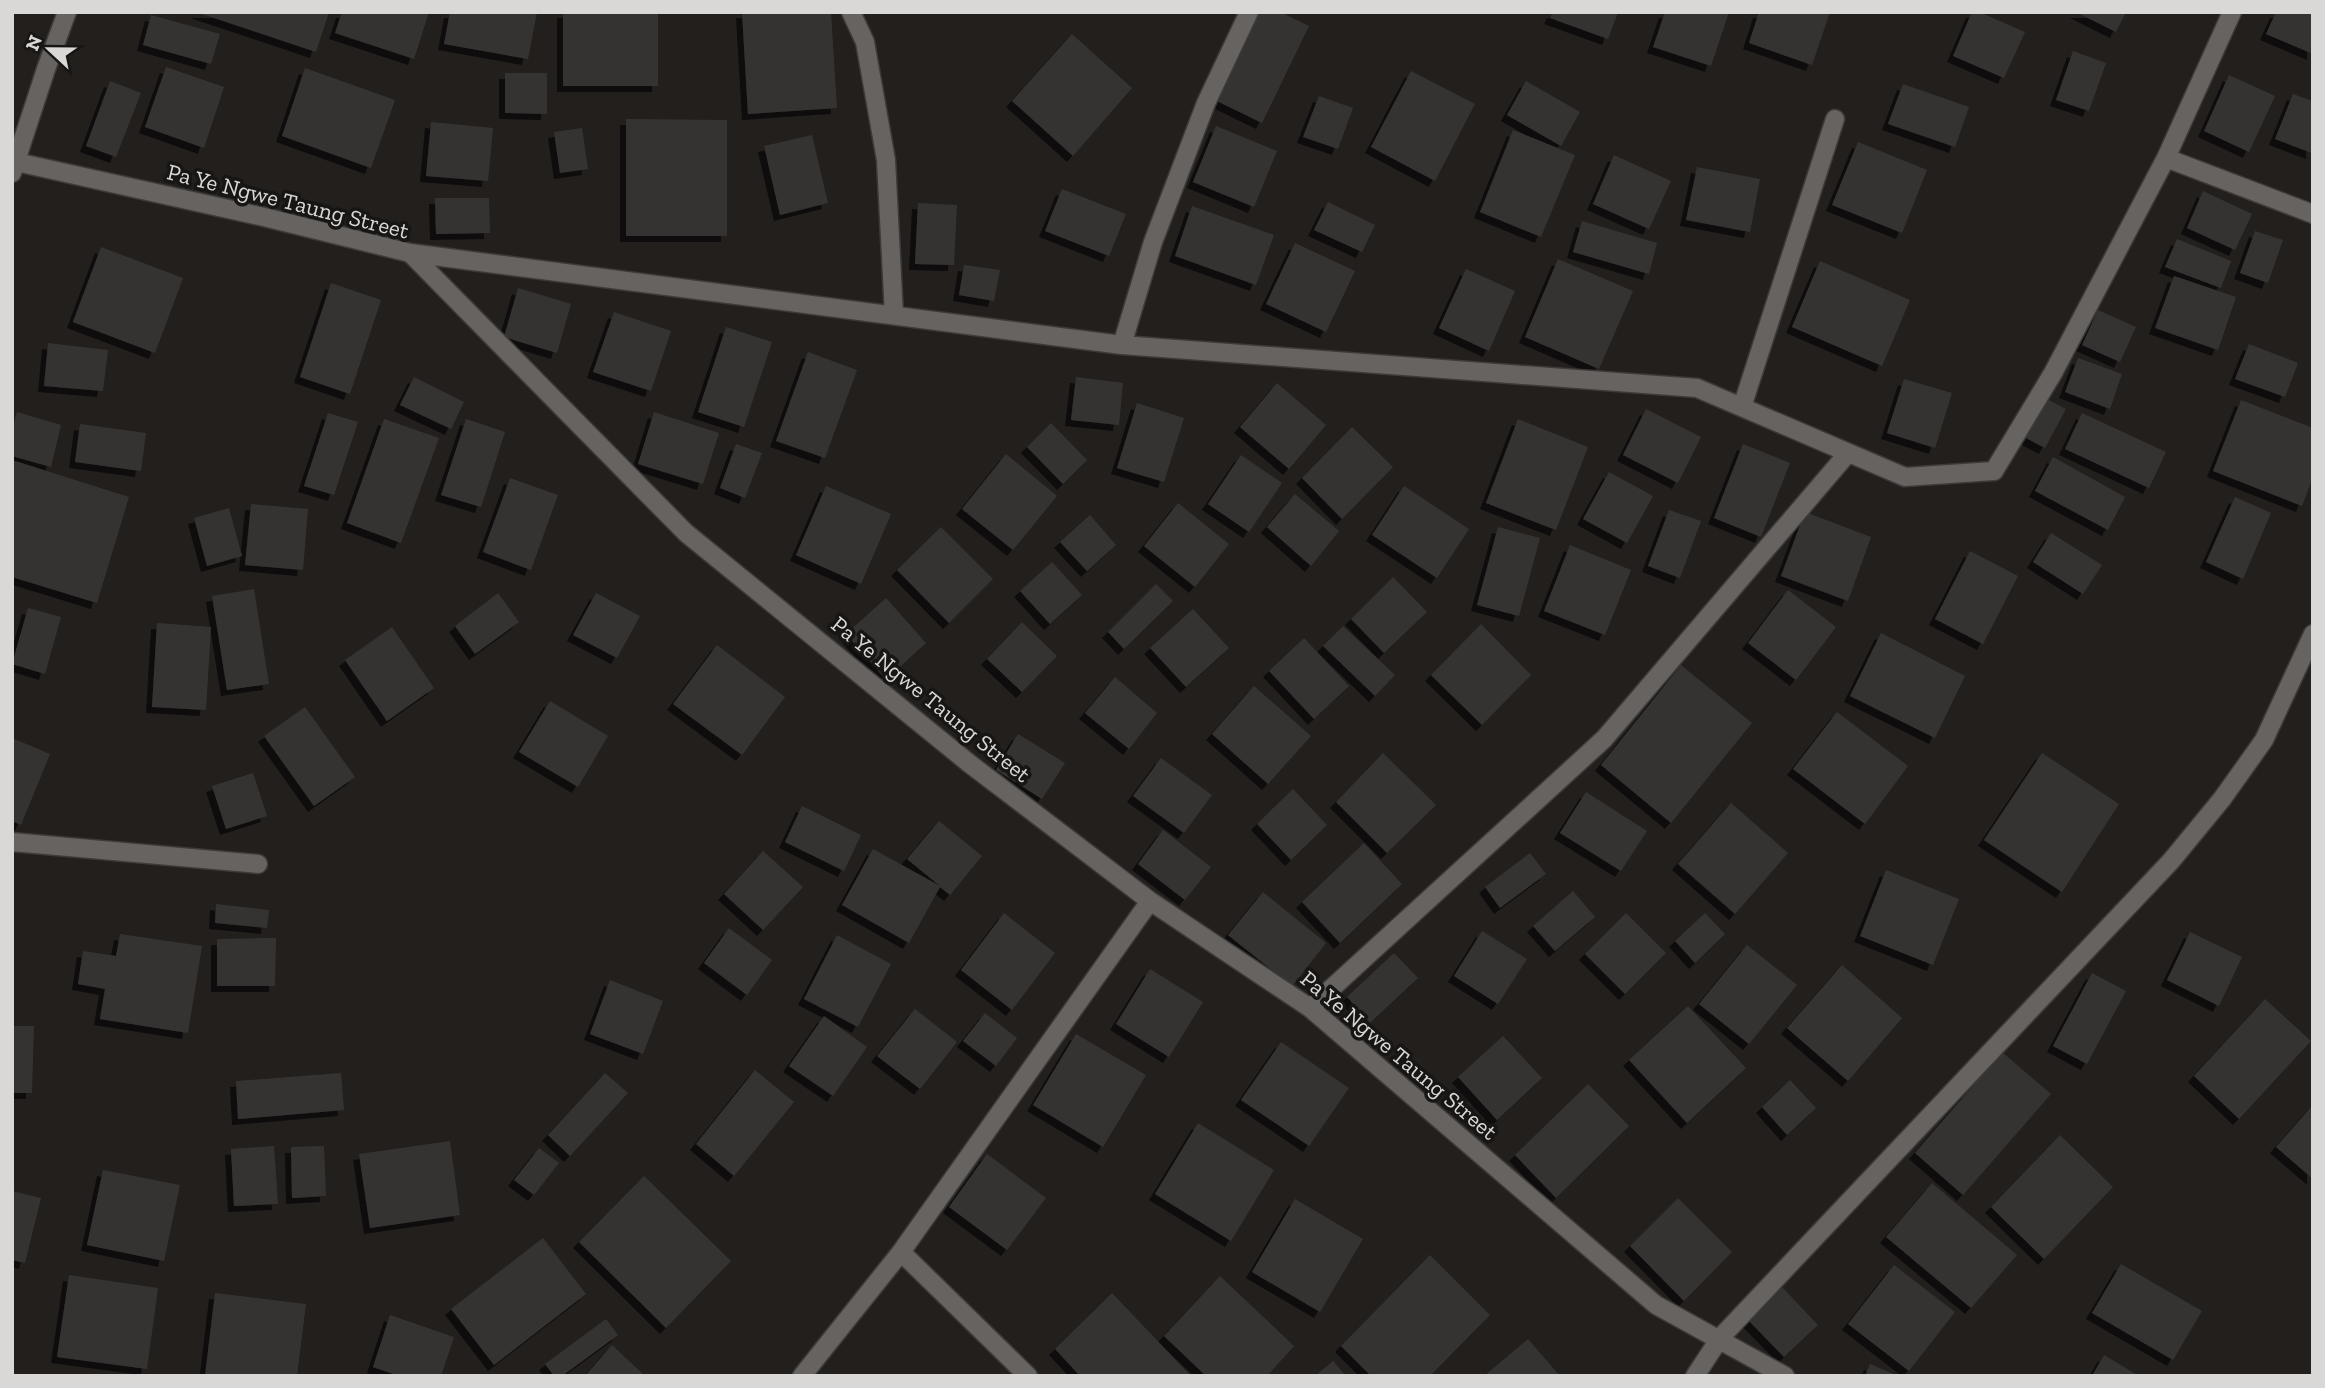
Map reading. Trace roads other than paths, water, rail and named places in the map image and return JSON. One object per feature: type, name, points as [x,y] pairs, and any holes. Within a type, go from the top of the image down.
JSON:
[{"type":"street","points":[[13,166],[67,12]]},
{"type":"street","points":[[851,12],[865,42],[886,160],[894,316]]},
{"type":"street","points":[[1122,345],[1162,217],[1206,103],[1249,12]]},
{"type":"street","points":[[410,253],[1122,345],[1697,388],[1905,477],[1994,471],[2053,373],[2166,158],[2232,12]]},
{"type":"street","points":[[1742,407],[1835,119]]},
{"type":"street","points":[[2166,158],[2313,214]]},
{"type":"street","name":"Pa Ye Ngwe Taung Street","points":[[13,166],[264,217],[410,253],[686,533],[970,764],[1150,901],[1310,1008],[1657,1305],[1786,1376]]},
{"type":"street","points":[[1310,1008],[1604,739],[1848,453]]},
{"type":"street","points":[[1695,1376],[1720,1338],[2171,862],[2222,800],[2264,740],[2313,634]]},
{"type":"street","points":[[12,842],[258,864]]},
{"type":"street","points":[[802,1376],[901,1252],[1150,901]]},
{"type":"street","points":[[901,1252],[1028,1376]]}]
